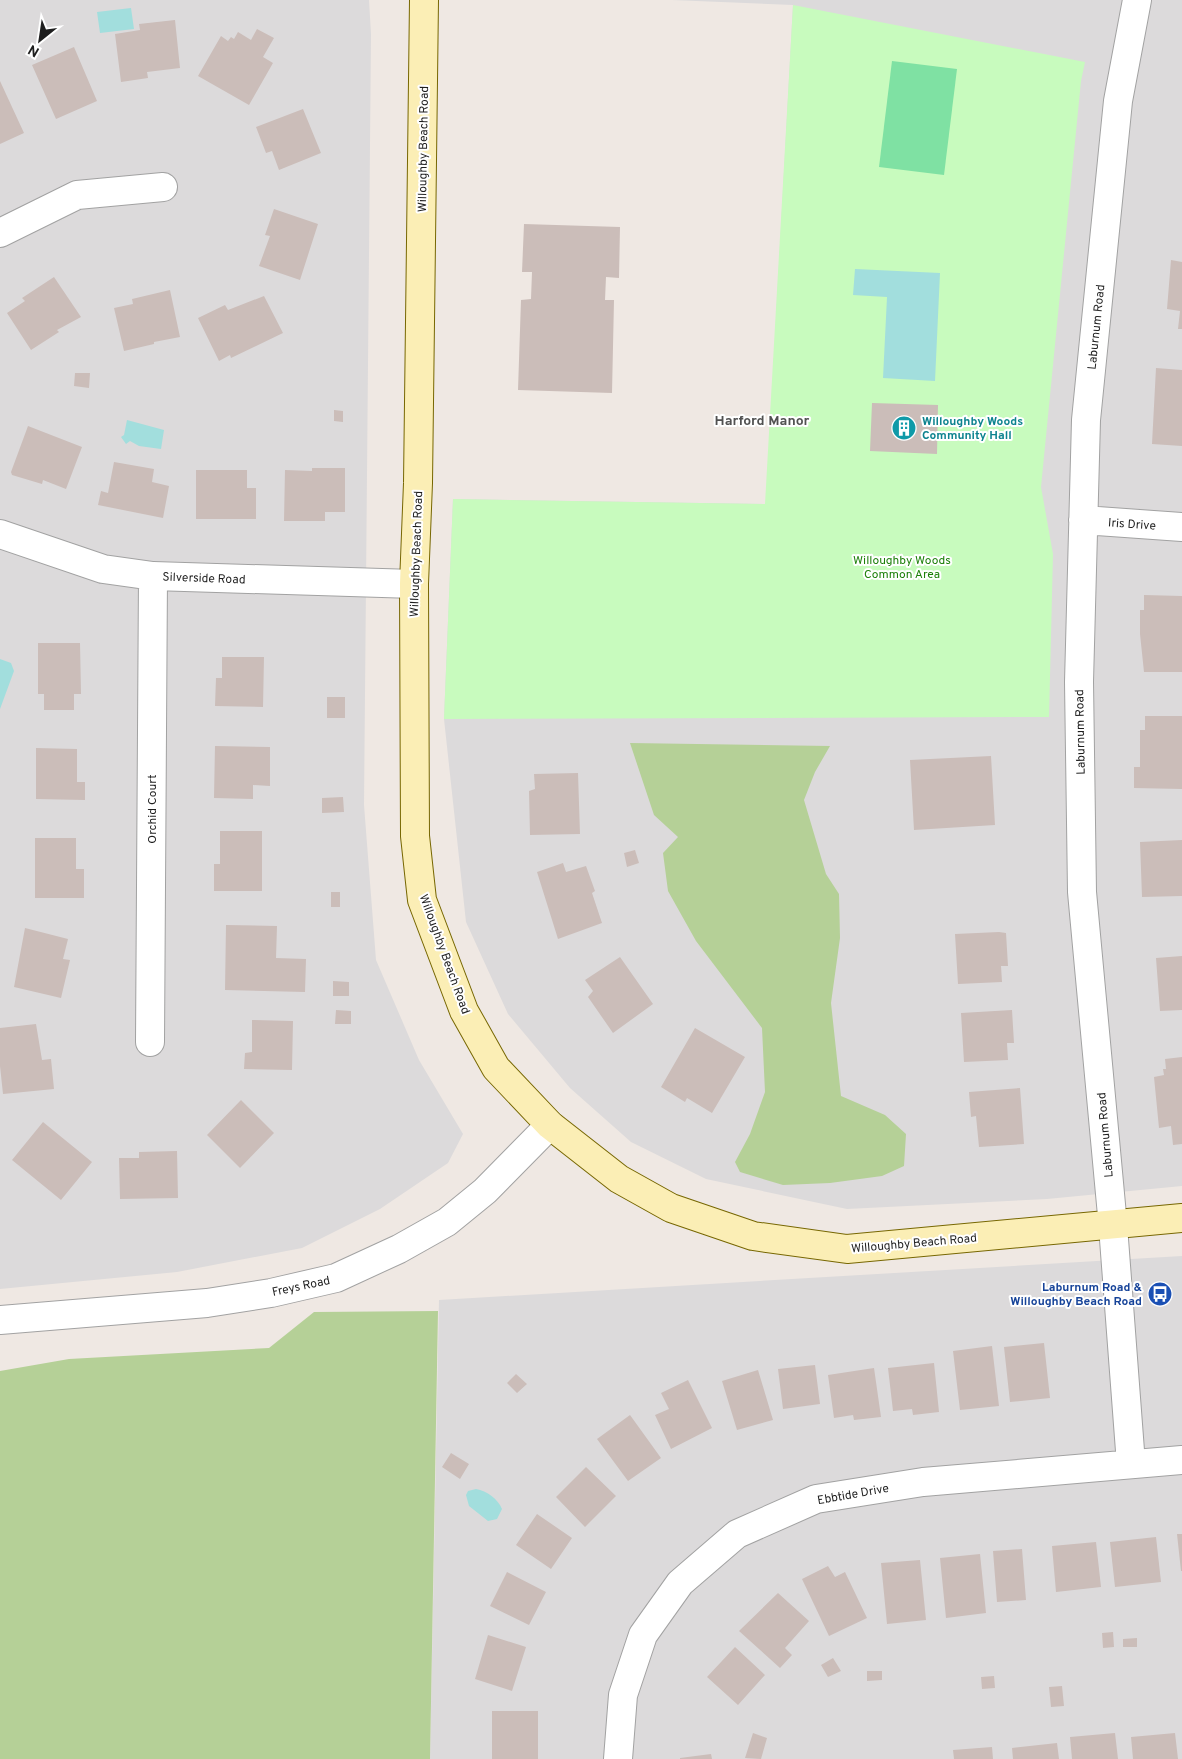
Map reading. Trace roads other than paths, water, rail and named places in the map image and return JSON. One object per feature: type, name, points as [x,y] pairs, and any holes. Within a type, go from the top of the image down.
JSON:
[{"type":"street","name":"Willoughby Beach Road","points":[[424,0],[418,483],[414,584],[415,836],[422,900],[464,1011],[496,1068],[550,1124],[619,1179],[662,1203],[753,1236],[847,1249],[1113,1226],[1182,1218]]},
{"type":"street","name":"Laburnum Road","points":[[1131,1464],[1113,1226],[1082,892],[1079,682],[1086,420],[1118,101],[1137,0]]},
{"type":"street","points":[[0,233],[77,195],[163,187]]},
{"type":"street","name":"Iris Drive","points":[[1083,520],[1182,527]]},
{"type":"street","name":"Silverside Road","points":[[0,534],[103,569],[152,576],[414,584]]},
{"type":"street","name":"Orchid Court","points":[[150,1042],[152,576]]},
{"type":"street","name":"Freys Road","points":[[0,1320],[207,1303],[271,1293],[336,1278],[399,1249],[447,1222],[485,1191],[550,1124]]},
{"type":"street","name":"Ebbtide Drive","points":[[618,1759],[623,1695],[643,1634],[680,1583],[737,1534],[816,1499],[923,1482],[1182,1460]]},
{"type":"water","points":[[131,8],[134,29],[100,33],[97,12]]},
{"type":"water","points":[[855,269],[940,273],[935,381],[883,378],[887,297],[853,295]]},
{"type":"water","points":[[127,420],[164,430],[161,449],[139,446],[130,441],[126,444],[121,437],[124,435]]},
{"type":"water","points":[[0,659],[11,663],[14,671],[0,709]]},
{"type":"water","points":[[476,1489],[488,1494],[498,1502],[502,1509],[497,1519],[488,1521],[469,1506],[466,1495],[468,1491]]},
{"type":"place","name":"Willoughby Woods Community Hall","points":[[904,428]]},
{"type":"place","name":"Laburnum Road & Willoughby Beach Road","points":[[1160,1294]]},
{"type":"district","name":"Harford Manor","points":[[762,420]]},
{"type":"park label","name":"Willoughby Woods Common Area","points":[[902,567]]}]
